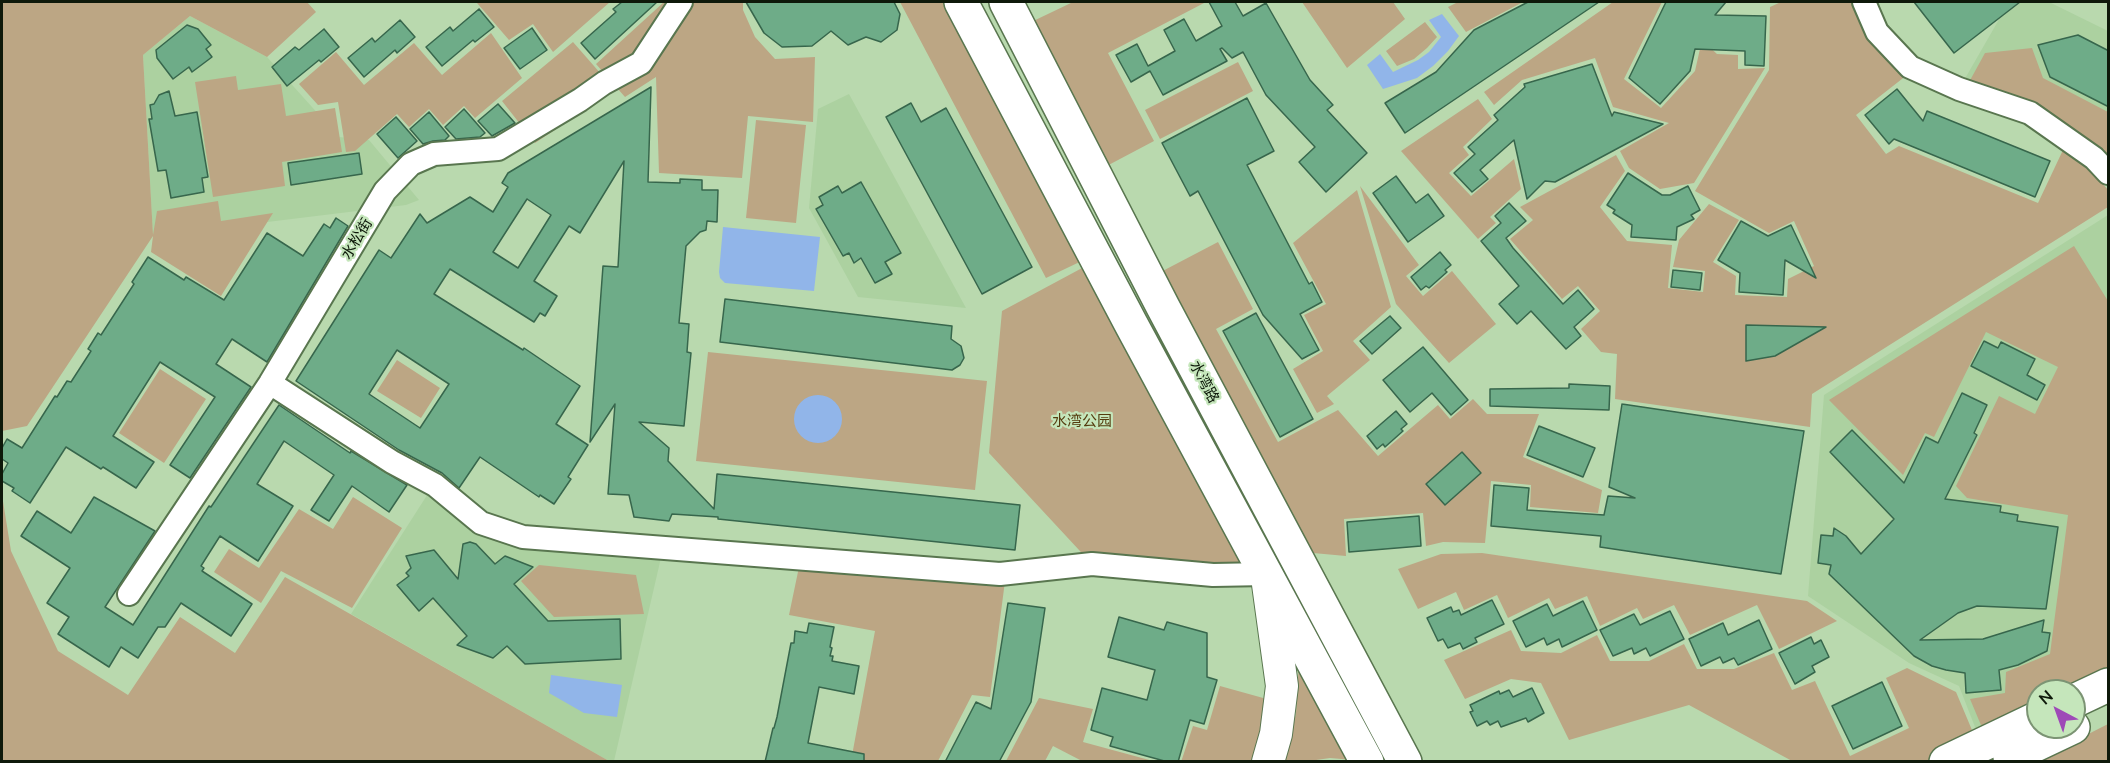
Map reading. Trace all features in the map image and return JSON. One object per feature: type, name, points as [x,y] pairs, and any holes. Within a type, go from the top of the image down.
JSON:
[{"type":"main road","points":[[961,2],[1367,762]]},
{"type":"main road","name":"水湾路","points":[[1006,2],[1169,317],[1405,762]]},
{"type":"main road","points":[[2086,695],[2109,684]]},
{"type":"main road","points":[[2086,721],[2109,710]]},
{"type":"main road","points":[[1946,762],[2026,724]]},
{"type":"main road","points":[[2000,762],[2048,739]]},
{"type":"street","name":"水松街","points":[[129,594],[270,383],[386,191],[411,164],[434,154],[498,149],[564,110],[603,83],[641,63],[681,2]]},
{"type":"street","points":[[1864,2],[1877,32],[1910,68],[1959,89],[2030,113],[2094,158],[2109,173]]},
{"type":"street","points":[[270,383],[392,462],[435,485],[482,523],[523,537],[1000,574],[1092,564],[1213,575],[1267,574],[1282,686],[1276,734],[1268,762]]},
{"type":"shaded area","points":[[2009,2],[2049,2],[2108,31],[2108,173],[2094,158],[1959,89]]},
{"type":"shaded area","points":[[190,16],[267,57],[339,137],[369,140],[419,200],[406,205],[153,236],[143,55]]},
{"type":"shaded area","points":[[849,94],[966,308],[858,297],[809,208],[818,109]]},
{"type":"shaded area","points":[[2108,215],[2108,684],[2086,689],[2086,679],[2026,679],[2026,703],[1982,745],[1959,686],[1909,663],[1808,596],[1824,395]]},
{"type":"shaded area","points":[[431,489],[481,524],[663,549],[614,761],[609,761],[351,614]]},
{"type":"green space","points":[[2,2],[307,2],[316,12],[267,57],[190,16],[143,55],[153,235],[157,211],[218,201],[221,221],[273,213],[221,296],[151,252],[153,236],[27,426],[2,431]]},
{"type":"green space","points":[[610,2],[553,52],[533,24],[509,40],[477,3]]},
{"type":"green space","points":[[664,2],[743,2],[743,10],[755,37],[775,59],[815,57],[813,122],[748,116],[742,178],[659,173],[656,77],[625,97],[596,64]]},
{"type":"green space","points":[[900,2],[952,2],[1088,258],[1046,278]]},
{"type":"green space","points":[[1073,2],[1206,2],[1108,53],[1154,141],[1101,169],[1027,24]]},
{"type":"green space","points":[[1302,2],[1393,2],[1405,19],[1347,68]]},
{"type":"green space","points":[[1458,2],[1523,2],[1466,32],[1448,7]]},
{"type":"green space","points":[[1613,2],[1662,2],[1624,79],[1661,108],[1695,71],[1702,40],[1717,54],[1738,55],[1738,69],[1765,68],[1694,183],[1660,189],[1629,168],[1620,151],[1669,123],[1613,107],[1595,58],[1522,80],[1494,105],[1484,92]]},
{"type":"green space","points":[[1781,2],[1857,2],[1907,75],[1856,115],[1886,154],[1899,146],[2038,203],[2063,150],[2089,167],[2108,190],[2108,207],[1812,394],[1810,427],[1615,399],[1617,354],[1601,352],[1581,329],[1600,311],[1578,286],[1562,299],[1510,239],[1533,220],[1520,207],[1616,155],[1625,171],[1600,207],[1627,241],[1672,245],[1668,288],[1703,292],[1705,271],[1673,267],[1679,240],[1709,204],[1739,220],[1713,262],[1736,276],[1735,295],[1787,297],[1788,279],[1814,266],[1794,221],[1769,233],[1695,191],[1769,70],[1770,7]]},
{"type":"green space","points":[[1425,22],[1437,37],[1414,59],[1397,66],[1386,51]]},
{"type":"green space","points":[[491,33],[522,78],[475,118],[464,106],[443,125],[429,109],[409,127],[397,114],[355,151],[346,152],[338,102],[318,105],[299,84],[336,52],[364,85],[414,43],[442,75]]},
{"type":"green space","points":[[573,42],[615,90],[535,143],[502,101]]},
{"type":"green space","points":[[2032,48],[2043,78],[2108,112],[2108,162],[1968,84],[1985,53]]},
{"type":"green space","points":[[1238,62],[1253,91],[1160,139],[1145,110]]},
{"type":"green space","points":[[236,76],[238,90],[281,84],[286,116],[335,108],[342,152],[282,162],[285,186],[213,197],[195,82]]},
{"type":"green space","points":[[1478,99],[1492,119],[1463,147],[1469,155],[1449,173],[1471,196],[1514,159],[1521,189],[1490,217],[1496,223],[1478,239],[1401,151]]},
{"type":"green space","points":[[756,120],[806,125],[796,223],[746,218]]},
{"type":"green space","points":[[1360,186],[1419,265],[1406,276],[1423,296],[1452,271],[1496,324],[1449,363],[1396,304]]},
{"type":"green space","points":[[1357,190],[1391,307],[1353,341],[1370,360],[1327,396],[1334,404],[1317,413],[1293,369],[1323,351],[1304,315],[1326,304],[1293,243]]},
{"type":"green space","points":[[1218,242],[1253,309],[1216,329],[1278,442],[1338,410],[1378,456],[1438,405],[1450,419],[1473,399],[1487,414],[1539,414],[1523,457],[1602,490],[1598,513],[1530,507],[1531,485],[1491,481],[1485,543],[1443,542],[1426,546],[1423,513],[1344,519],[1346,556],[1302,552],[1155,275]]},
{"type":"green space","points":[[2074,246],[2108,301],[2108,677],[2086,686],[2086,679],[2026,679],[2026,717],[1986,737],[1970,699],[2005,693],[2006,672],[2050,654],[2068,515],[1967,498],[1956,486],[1999,396],[2035,414],[2058,367],[1986,332],[1934,437],[1925,433],[1903,475],[1829,400]]},
{"type":"green space","name":"水湾公园","points":[[1097,260],[1266,574],[1092,564],[989,453],[1002,311]]},
{"type":"green space","points":[[708,352],[987,381],[975,490],[696,461]]},
{"type":"green space","points":[[397,360],[440,388],[421,418],[377,391]]},
{"type":"green space","points":[[160,369],[206,399],[164,463],[119,433]]},
{"type":"green space","points":[[2,495],[11,551],[58,651],[128,695],[180,617],[235,653],[285,577],[609,761],[2,761]]},
{"type":"green space","points":[[353,497],[402,528],[352,608],[281,571],[261,603],[214,572],[229,549],[259,568],[299,509],[333,529]]},
{"type":"green space","points":[[1482,553],[1807,601],[1837,621],[1779,649],[1757,605],[1690,635],[1674,605],[1643,619],[1637,608],[1600,626],[1587,596],[1555,609],[1549,598],[1508,618],[1497,595],[1464,610],[1456,592],[1418,609],[1398,569],[1441,554]]},
{"type":"green space","points":[[539,565],[636,575],[644,614],[554,617],[521,581]]},
{"type":"green space","points":[[799,567],[1005,581],[990,697],[972,695],[938,761],[851,761],[875,631],[789,615]]},
{"type":"green space","points":[[1511,630],[1521,651],[1561,653],[1597,635],[1610,661],[1649,661],[1684,644],[1697,669],[1734,669],[1774,653],[1792,690],[1815,681],[1850,756],[1909,728],[1886,678],[1907,668],[1956,692],[1977,742],[1935,761],[1792,761],[1689,705],[1569,740],[1541,683],[1511,679],[1465,699],[1444,660]]},
{"type":"green space","points":[[1299,661],[1353,760],[1330,758],[1285,762],[1296,713]]},
{"type":"green space","points":[[1220,686],[1274,701],[1264,761],[1181,762],[1193,726],[1207,730]]},
{"type":"green space","points":[[1039,698],[1093,709],[1083,742],[1153,761],[1082,761],[1053,746],[1045,761],[1006,761]]},
{"type":"green space","points":[[2108,724],[2108,761],[2031,762],[2079,739],[2086,739],[2086,735]]},
{"type":"water","points":[[1442,14],[1459,36],[1448,51],[1417,78],[1383,89],[1367,65],[1380,54],[1393,72],[1418,60],[1429,52],[1441,37],[1429,20]]},
{"type":"water","points":[[723,227],[820,237],[814,291],[725,283],[720,278],[719,272]]},
{"type":"water","points":[[813,395],[823,395],[838,405],[842,419],[841,428],[832,439],[823,443],[813,443],[798,433],[794,424],[794,414],[804,399]]},
{"type":"water","points":[[551,675],[622,685],[617,717],[584,713],[549,693]]},
{"type":"building","points":[[622,2],[657,2],[595,59],[581,43],[616,12],[613,9]]},
{"type":"building","points":[[746,2],[894,2],[900,14],[897,30],[881,42],[866,37],[848,45],[831,31],[812,46],[782,47],[764,33]]},
{"type":"building","points":[[1209,2],[1235,2],[1243,16],[1266,3],[1310,80],[1333,105],[1327,110],[1367,153],[1326,192],[1299,162],[1315,147],[1266,95],[1243,52],[1232,58],[1222,48],[1220,49],[1227,61],[1163,95],[1150,71],[1131,82],[1116,55],[1137,44],[1148,66],[1175,51],[1164,30],[1184,19],[1196,41],[1222,26]]},
{"type":"building","points":[[1528,2],[1599,2],[1405,133],[1385,103],[1436,72],[1474,30]]},
{"type":"building","points":[[1666,2],[1726,2],[1715,15],[1766,16],[1764,66],[1745,65],[1745,51],[1695,49],[1690,71],[1660,104],[1629,78]]},
{"type":"building","points":[[1914,2],[2020,2],[1954,53]]},
{"type":"building","points":[[479,9],[494,27],[475,42],[473,40],[442,66],[426,47],[450,27],[453,31]]},
{"type":"building","points":[[400,20],[415,37],[397,53],[395,50],[364,77],[348,58],[372,38],[375,42]]},
{"type":"building","points":[[187,25],[198,29],[211,45],[206,49],[212,57],[192,72],[189,67],[173,79],[157,58],[156,50]]},
{"type":"building","points":[[532,28],[547,50],[520,69],[504,48]]},
{"type":"building","points":[[324,29],[339,47],[287,86],[272,67],[295,47],[299,50]]},
{"type":"building","points":[[2078,35],[2109,51],[2109,107],[2050,77],[2038,45]]},
{"type":"building","points":[[1592,64],[1612,116],[1614,112],[1663,124],[1555,182],[1545,181],[1527,199],[1514,140],[1480,170],[1488,179],[1472,192],[1454,173],[1475,154],[1468,147],[1498,120],[1494,115],[1525,87],[1524,84]]},
{"type":"building","points":[[651,87],[648,182],[680,183],[680,179],[702,180],[702,190],[718,190],[717,222],[707,221],[706,230],[700,232],[686,246],[679,323],[689,324],[687,352],[691,353],[684,426],[639,422],[669,448],[668,461],[714,509],[717,474],[1020,505],[1015,550],[718,519],[718,517],[672,514],[669,521],[634,517],[629,495],[608,494],[615,404],[590,442],[603,266],[618,267],[624,161],[580,233],[569,226],[534,281],[557,296],[545,316],[540,313],[534,322],[450,269],[434,294],[523,350],[524,348],[580,386],[556,424],[588,445],[568,477],[571,479],[554,504],[540,495],[539,497],[480,457],[459,488],[442,473],[399,450],[296,381],[379,250],[391,258],[420,214],[427,223],[470,197],[493,212],[508,187],[502,183],[508,173]],"holes":[[[527,199],[551,215],[518,268],[493,252]],[[397,350],[449,384],[420,428],[369,394]]]},
{"type":"building","points":[[1897,89],[1923,121],[1927,111],[2050,161],[2035,197],[1894,139],[1889,144],[1865,115]]},
{"type":"building","points":[[169,91],[175,116],[197,112],[208,177],[202,178],[204,192],[171,198],[166,170],[158,171],[149,119],[152,119],[150,105],[154,104],[159,95]]},
{"type":"building","points":[[1247,98],[1274,151],[1247,165],[1309,284],[1312,282],[1322,302],[1300,314],[1319,350],[1302,359],[1263,315],[1198,191],[1190,196],[1162,143]]},
{"type":"building","points":[[911,103],[921,122],[946,108],[1032,267],[982,294],[886,117]]},
{"type":"building","points":[[498,104],[515,123],[492,136],[478,121]]},
{"type":"building","points":[[464,109],[485,133],[480,137],[456,139],[445,127]]},
{"type":"building","points":[[429,112],[449,136],[445,140],[423,144],[410,129]]},
{"type":"building","points":[[396,117],[417,141],[398,158],[377,134]]},
{"type":"building","points":[[359,153],[362,174],[291,185],[288,163]]},
{"type":"building","points":[[1628,173],[1662,195],[1670,195],[1688,186],[1700,210],[1691,215],[1694,219],[1677,227],[1676,240],[1631,237],[1632,225],[1613,213],[1615,210],[1607,205]]},
{"type":"building","points":[[1396,176],[1416,203],[1428,194],[1444,216],[1408,242],[1373,193]]},
{"type":"building","points":[[861,182],[901,253],[885,262],[892,274],[875,283],[861,258],[854,263],[849,253],[843,256],[816,209],[823,205],[819,197],[838,186],[842,193]]},
{"type":"building","points":[[1509,203],[1526,221],[1506,238],[1513,248],[1563,304],[1578,290],[1594,309],[1574,327],[1581,336],[1566,349],[1531,311],[1517,324],[1499,304],[1519,286],[1481,241],[1501,223],[1495,216]]},
{"type":"building","points":[[336,218],[348,226],[267,362],[232,339],[216,364],[251,387],[190,478],[170,465],[215,397],[160,362],[113,436],[154,462],[136,488],[66,447],[30,503],[12,491],[14,488],[2,481],[2,474],[8,463],[2,459],[2,448],[7,439],[22,448],[55,396],[57,397],[67,381],[71,382],[91,351],[88,349],[98,333],[101,335],[134,284],[132,282],[148,257],[184,280],[186,277],[224,300],[267,233],[303,256],[324,224],[330,228]]},
{"type":"building","points":[[1741,221],[1768,236],[1791,225],[1816,278],[1785,260],[1783,295],[1739,292],[1740,273],[1718,260]]},
{"type":"building","points":[[1440,252],[1451,265],[1445,270],[1447,272],[1429,288],[1426,286],[1421,290],[1411,277]]},
{"type":"building","points":[[1673,270],[1702,273],[1700,290],[1671,287]]},
{"type":"building","points":[[725,299],[952,326],[951,339],[961,346],[964,358],[960,365],[952,370],[720,342]]},
{"type":"building","points":[[1256,313],[1313,419],[1280,437],[1223,331]]},
{"type":"building","points":[[1390,316],[1401,328],[1372,354],[1360,341]]},
{"type":"building","points":[[1746,325],[1826,327],[1775,356],[1746,361]]},
{"type":"building","points":[[1984,341],[1998,348],[2001,342],[2035,359],[2027,375],[2045,385],[2037,400],[1971,366]]},
{"type":"building","points":[[1423,347],[1468,400],[1451,415],[1432,393],[1410,412],[1383,380]]},
{"type":"building","points":[[1569,384],[1610,386],[1609,410],[1490,406],[1490,389],[1569,388]]},
{"type":"building","points":[[1962,393],[1987,405],[1974,433],[1977,435],[1945,499],[2001,506],[2000,512],[2018,515],[2017,521],[2058,527],[2046,609],[1977,606],[1958,613],[1920,640],[1983,639],[2044,620],[2042,632],[2050,633],[2047,651],[2018,665],[1999,670],[2001,690],[1966,693],[1965,673],[1932,666],[1914,656],[1829,574],[1831,565],[1818,563],[1821,535],[1833,536],[1834,528],[1846,536],[1861,554],[1894,519],[1830,452],[1852,430],[1904,483],[1926,437],[1938,443]]},
{"type":"building","points":[[1622,404],[1804,431],[1781,574],[1600,547],[1601,536],[1491,526],[1494,485],[1529,488],[1527,510],[1604,515],[1608,496],[1635,498],[1609,487]]},
{"type":"building","points":[[279,405],[350,453],[351,451],[407,485],[389,512],[352,486],[329,521],[311,510],[334,475],[284,441],[257,484],[293,506],[258,561],[220,536],[201,566],[204,568],[202,571],[252,604],[231,636],[181,603],[165,627],[158,627],[138,658],[121,647],[109,667],[58,634],[69,617],[47,603],[70,568],[21,536],[37,511],[71,533],[94,497],[155,531],[105,607],[133,625],[209,506],[211,507]]},
{"type":"building","points":[[1396,411],[1407,424],[1401,429],[1403,431],[1385,447],[1383,444],[1377,449],[1367,436]]},
{"type":"building","points":[[1539,426],[1595,448],[1583,477],[1527,455]]},
{"type":"building","points":[[1462,452],[1481,473],[1445,505],[1426,484]]},
{"type":"building","points":[[1419,516],[1421,546],[1349,552],[1347,522]]},
{"type":"building","points":[[470,542],[476,544],[495,564],[505,556],[533,567],[514,584],[548,621],[620,619],[621,659],[525,664],[507,646],[493,658],[457,645],[467,636],[433,598],[419,611],[397,585],[409,576],[406,573],[411,568],[406,556],[434,550],[458,579],[463,544]]},
{"type":"building","points":[[1492,600],[1504,624],[1475,638],[1477,642],[1463,649],[1460,643],[1448,648],[1443,639],[1438,641],[1427,618],[1451,607],[1453,612],[1459,610],[1461,615]]},
{"type":"building","points":[[1583,601],[1597,630],[1562,647],[1559,639],[1547,645],[1544,638],[1526,647],[1513,621],[1547,604],[1553,616]]},
{"type":"building","points":[[1008,603],[1045,608],[1031,702],[999,762],[945,762],[976,702],[991,709]]},
{"type":"building","points":[[1670,611],[1684,639],[1650,656],[1646,648],[1634,654],[1632,648],[1613,656],[1600,630],[1634,614],[1640,625]]},
{"type":"building","points":[[1119,617],[1164,630],[1167,622],[1207,633],[1207,677],[1217,680],[1204,724],[1190,720],[1178,762],[1168,762],[1110,746],[1113,737],[1091,730],[1102,688],[1147,700],[1155,670],[1108,657]]},
{"type":"building","points":[[1759,620],[1772,649],[1738,665],[1734,658],[1723,663],[1720,657],[1701,666],[1689,639],[1723,623],[1728,635]]},
{"type":"building","points":[[809,623],[834,627],[830,647],[832,648],[830,656],[833,656],[832,661],[859,666],[854,694],[819,687],[808,743],[864,754],[864,762],[765,762],[777,717],[791,643],[794,643],[795,631],[807,633]]},
{"type":"building","points":[[1811,637],[1814,644],[1821,640],[1829,657],[1812,666],[1815,672],[1795,684],[1779,653]]},
{"type":"building","points":[[1882,682],[1902,726],[1853,749],[1832,706]]},
{"type":"building","points":[[1532,688],[1544,713],[1528,722],[1526,718],[1501,727],[1498,721],[1490,725],[1487,721],[1477,726],[1470,712],[1473,711],[1470,705],[1499,691],[1500,694],[1509,690],[1513,697]]}]
